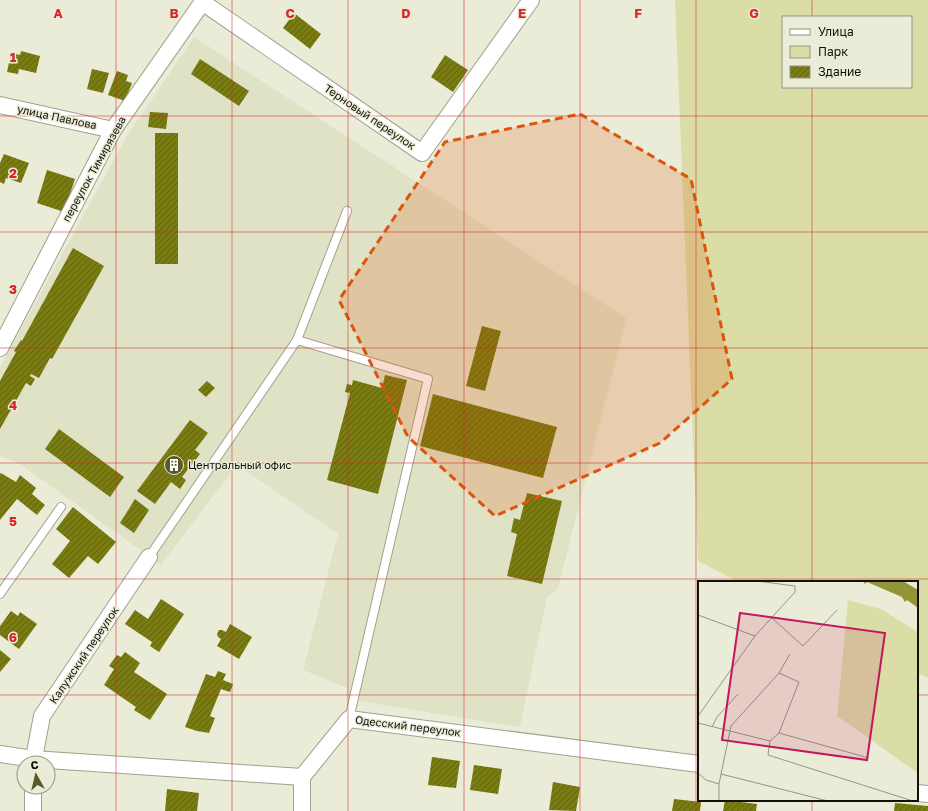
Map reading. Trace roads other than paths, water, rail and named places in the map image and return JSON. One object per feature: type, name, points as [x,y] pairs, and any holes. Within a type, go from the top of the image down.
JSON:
[{"type":"street","name":"Терновый переулок","points":[[203,1],[422,153],[531,0]]},
{"type":"street","name":"переулок Тимирязева","points":[[0,348],[113,130],[203,1]]},
{"type":"street","name":"улица Павлова","points":[[0,105],[113,130]]},
{"type":"street","name":"Калужский переулок","points":[[34,755],[42,716],[149,557]]},
{"type":"street","name":"Одесский переулок","points":[[302,777],[349,719],[698,764]]},
{"type":"street","points":[[0,754],[16,757]]},
{"type":"street","points":[[56,762],[302,777],[302,811]]},
{"type":"street","points":[[918,793],[928,794]]},
{"type":"street","points":[[33,795],[33,811]]},
{"type":"lane","points":[[149,557],[297,340],[348,212]]},
{"type":"lane","points":[[297,340],[428,378],[349,719]]},
{"type":"lane","points":[[0,594],[61,507]]},
{"type":"place","name":"Центральный офис","points":[[174,465]]}]
